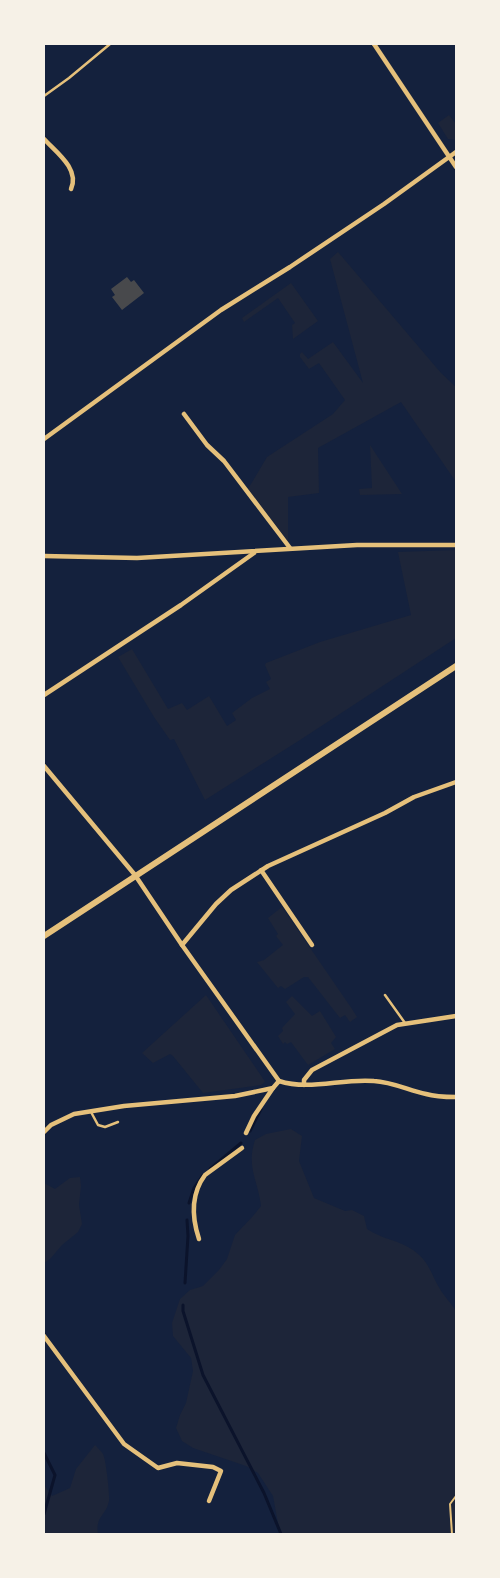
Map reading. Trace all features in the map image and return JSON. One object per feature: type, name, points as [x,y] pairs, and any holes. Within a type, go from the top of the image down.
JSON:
[{"type":"main road","points":[[44,936],[456,666]]},
{"type":"street","points":[[374,44],[456,167]]},
{"type":"street","points":[[44,139],[73,171],[74,182],[71,189]]},
{"type":"street","points":[[44,439],[221,310],[290,267],[456,152]]},
{"type":"street","points":[[184,414],[207,445],[224,460],[290,548]]},
{"type":"street","points":[[44,556],[136,558],[357,545],[456,545]]},
{"type":"street","points":[[44,695],[181,605],[255,552]]},
{"type":"street","points":[[44,766],[135,876],[279,1081],[292,1085],[365,1080],[376,1081],[426,1094],[455,1098]]},
{"type":"street","points":[[182,945],[226,895],[262,870],[297,852],[385,814],[414,798],[456,782]]},
{"type":"street","points":[[262,870],[312,945]]},
{"type":"street","points":[[304,1085],[308,1074],[319,1065],[397,1025],[405,1022],[456,1016]]},
{"type":"street","points":[[246,1133],[254,1116],[279,1081]]},
{"type":"street","points":[[44,1132],[51,1125],[74,1114],[90,1110],[235,1096],[273,1088]]},
{"type":"street","points":[[199,1239],[194,1225],[194,1202],[201,1180],[242,1148]]},
{"type":"street","points":[[44,1336],[124,1444],[158,1468],[177,1463],[213,1467],[221,1471],[210,1500]]},
{"type":"lane","points":[[44,96],[70,78],[110,44]]},
{"type":"lane","points":[[386,995],[405,1022]]},
{"type":"lane","points":[[90,1110],[98,1125],[105,1127],[118,1122]]},
{"type":"path","points":[[452,1534],[450,1504],[456,1496]]},
{"type":"shaded area","points":[[449,115],[456,124],[456,140],[448,139],[438,123]]},
{"type":"shaded area","points":[[338,252],[441,373],[456,387],[456,482],[401,402],[318,448],[319,493],[288,497],[288,541],[248,489],[267,457],[333,414],[345,400],[319,363],[309,369],[300,357],[302,352],[308,359],[333,342],[363,383],[330,259]]},
{"type":"shaded area","points":[[291,283],[318,321],[293,339],[292,325],[295,323],[278,298],[244,322],[242,318]]},
{"type":"shaded area","points":[[370,445],[402,494],[360,495],[359,489],[372,488]]},
{"type":"shaded area","points":[[456,550],[456,638],[205,800],[174,739],[170,740],[154,717],[118,657],[132,649],[168,709],[182,703],[187,710],[209,696],[227,726],[236,720],[232,713],[252,698],[270,689],[266,682],[271,679],[265,665],[266,663],[320,642],[411,615],[398,552]]},
{"type":"shaded area","points":[[282,907],[357,1017],[350,1022],[345,1015],[340,1018],[308,977],[304,977],[285,989],[281,986],[278,988],[257,962],[264,960],[283,945],[276,936],[278,934],[268,918]]},
{"type":"shaded area","points":[[206,995],[264,1080],[265,1082],[261,1085],[203,1093],[170,1054],[153,1063],[142,1053]]},
{"type":"shaded area","points":[[292,996],[312,1016],[320,1011],[336,1037],[331,1043],[335,1049],[308,1065],[291,1042],[283,1044],[278,1036],[283,1031],[282,1028],[295,1014],[286,1002]]},
{"type":"shaded area","points":[[291,1129],[302,1136],[299,1161],[314,1198],[345,1211],[352,1210],[364,1216],[367,1229],[402,1244],[419,1254],[456,1311],[456,1534],[280,1534],[273,1496],[258,1473],[246,1466],[193,1448],[182,1441],[176,1428],[186,1403],[193,1371],[191,1358],[173,1336],[172,1323],[180,1299],[190,1290],[203,1286],[219,1270],[227,1259],[235,1235],[261,1206],[252,1166],[255,1140],[266,1134]]},
{"type":"shaded area","points":[[80,1177],[79,1205],[82,1224],[78,1232],[44,1263],[44,1183],[55,1189],[70,1178]]},
{"type":"shaded area","points":[[95,1445],[104,1457],[109,1498],[108,1506],[98,1523],[98,1534],[44,1534],[44,1485],[52,1496],[70,1488],[76,1469]]},
{"type":"building","points":[[127,277],[131,282],[134,280],[144,293],[122,310],[112,297],[115,295],[111,289]]},
{"type":"waterway","points":[[250,1131],[261,1109]]},
{"type":"waterway","points":[[210,1169],[241,1143]]},
{"type":"waterway","points":[[189,1203],[194,1188],[203,1175]]},
{"type":"waterway","points":[[185,1283],[188,1236],[187,1220]]},
{"type":"waterway","points":[[183,1305],[183,1311],[203,1375],[264,1493],[281,1534]]},
{"type":"waterway","points":[[44,1453],[55,1475],[44,1514]]}]
